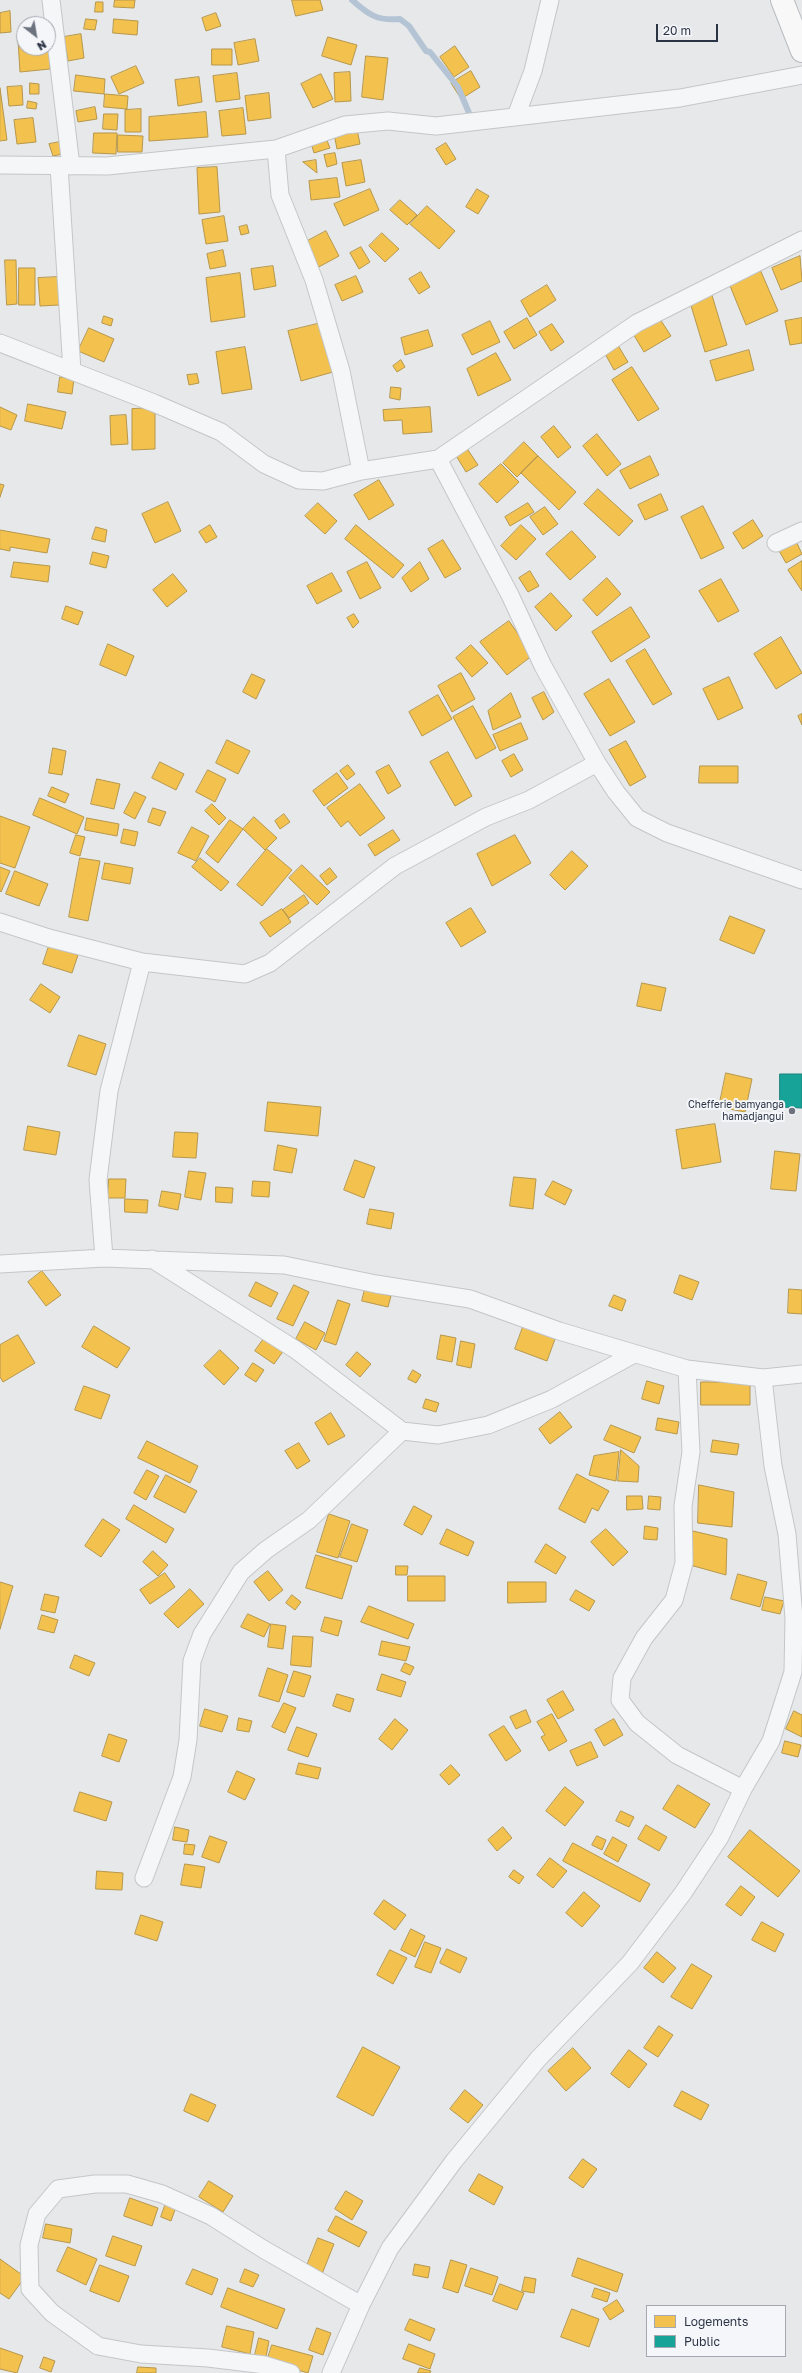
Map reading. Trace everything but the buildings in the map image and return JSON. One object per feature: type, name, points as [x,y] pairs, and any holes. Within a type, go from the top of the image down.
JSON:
[{"type":"highway","points":[[782,0],[802,51]]},
{"type":"street","points":[[51,0],[65,166],[72,371]]},
{"type":"street","points":[[516,116],[533,71],[550,0]]},
{"type":"street","points":[[0,165],[107,166],[276,149],[345,125],[388,121],[436,126],[680,98],[802,76]]},
{"type":"street","points":[[276,149],[280,195],[314,280],[341,371],[362,471]]},
{"type":"street","points":[[0,343],[221,432],[264,464],[299,480],[323,481],[362,471],[438,459],[638,323],[802,240]]},
{"type":"street","points":[[438,459],[510,595],[543,666],[597,763],[616,792],[637,818],[667,833],[802,880]]},
{"type":"street","points":[[776,543],[802,531]]},
{"type":"street","points":[[0,922],[49,938],[142,962],[245,974],[270,963],[396,866],[486,817],[529,800],[597,763]]},
{"type":"street","points":[[104,1258],[98,1180],[109,1091],[142,962]]},
{"type":"street","points":[[0,1264],[104,1258],[151,1258],[284,1265],[376,1284],[470,1299],[634,1354],[687,1369],[763,1378],[802,1374]]},
{"type":"street","points":[[151,1258],[296,1350],[402,1431],[438,1435],[488,1425],[552,1399],[634,1354]]},
{"type":"street","points":[[687,1369],[691,1452],[684,1506],[684,1563],[674,1600],[644,1638],[622,1678],[620,1700],[637,1723],[677,1755],[742,1789]]},
{"type":"street","points":[[331,2373],[361,2305],[390,2248],[454,2161],[538,2059],[630,1963],[683,1893],[720,1837],[742,1789],[771,1741],[793,1672],[794,1618],[786,1534],[773,1466],[763,1378]]},
{"type":"street","points":[[144,1878],[182,1776],[188,1740],[192,1661],[202,1634],[241,1572],[266,1550],[309,1520],[402,1431]]},
{"type":"street","points":[[290,2373],[265,2365],[208,2358],[141,2354],[98,2346],[52,2313],[30,2289],[29,2245],[37,2214],[58,2189],[95,2184],[134,2186],[162,2194],[211,2216],[263,2249],[361,2305]]},
{"type":"waterway","points":[[352,0],[363,10],[374,16],[385,19],[400,19],[409,26],[426,51],[430,52],[458,87],[472,120]]},
{"type":"place","name":"Chefferie bamyanga hamadjangui","points":[[792,1111]]}]
